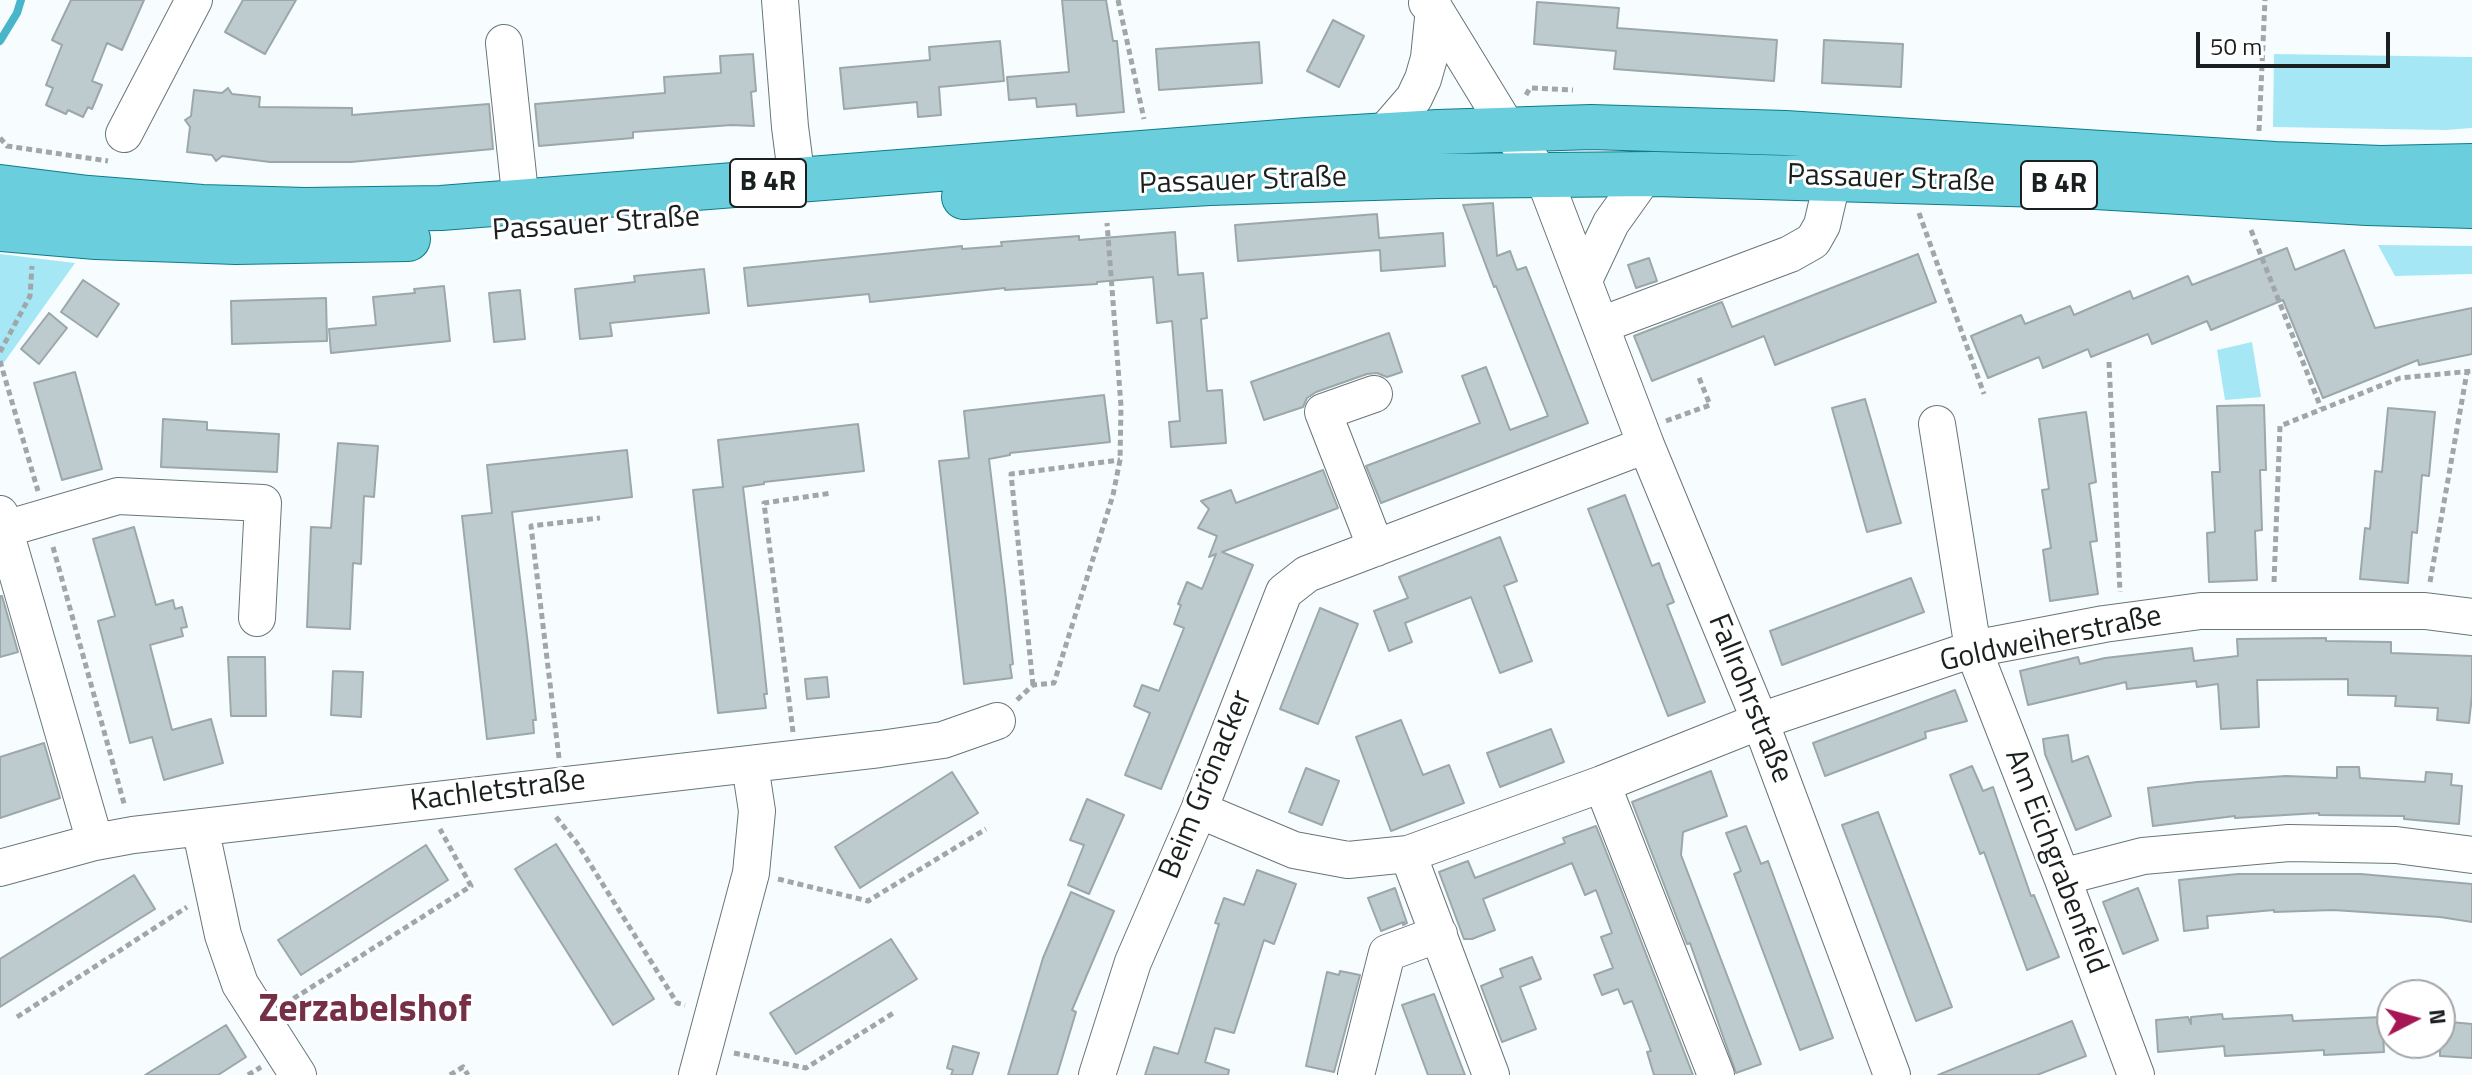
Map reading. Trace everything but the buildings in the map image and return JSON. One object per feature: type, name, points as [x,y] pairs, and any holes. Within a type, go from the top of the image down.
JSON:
[{"type":"main road","name":"Passauer Straße","points":[[15,221],[137,202],[281,210],[372,210],[521,203],[1382,135],[1508,129],[1603,127],[1718,130],[2275,164],[2381,168],[2472,166]]},
{"type":"main road","name":"Passauer Straße","points":[[15,221],[169,241],[367,241],[1105,188],[1541,174],[1833,178],[2079,186],[2472,206]]},
{"type":"street","points":[[114,148],[194,0]]},
{"type":"street","points":[[780,0],[797,181]]},
{"type":"street","name":"Fallrohrstraße","points":[[1430,3],[1508,129],[1541,174],[1644,438],[1760,721],[1892,1075]]},
{"type":"street","name":"Fallrohrstraße","points":[[1382,135],[1414,98],[1423,79],[1429,58],[1430,3]]},
{"type":"street","points":[[504,43],[521,203]]},
{"type":"street","points":[[1584,280],[1611,223],[1646,174]]},
{"type":"street","points":[[1601,325],[1790,254],[1813,241],[1822,225],[1833,178]]},
{"type":"street","points":[[1374,394],[1323,412],[1376,548]]},
{"type":"street","name":"Am Eichgrabenfeld","points":[[1937,424],[1973,649],[2136,1075]]},
{"type":"street","name":"Beim Grönacker","points":[[1097,1075],[1133,962],[1199,810],[1284,592],[1307,574],[1644,438]]},
{"type":"street","points":[[95,842],[2,522],[45,517],[118,496],[263,503],[257,618]]},
{"type":"street","name":"Goldweiherstraße","points":[[1199,810],[1294,850],[1348,860],[1408,854],[1602,784],[1760,721],[1973,649],[2122,621],[2201,611],[2425,611],[2472,617]]},
{"type":"street","name":"Kachletstraße","points":[[0,868],[133,835],[943,740],[997,721]]},
{"type":"street","points":[[705,1045],[751,873],[757,811],[750,765]]},
{"type":"street","points":[[1602,784],[1716,1075]]},
{"type":"street","points":[[200,827],[223,935],[240,984],[298,1075]]},
{"type":"street","points":[[2062,877],[2143,856],[2289,843],[2396,845],[2472,855]]},
{"type":"street","points":[[1408,854],[1491,1075]]},
{"type":"street","points":[[1356,1075],[1387,953],[1439,934]]},
{"type":"path","points":[[1118,0],[1146,124]]},
{"type":"path","points":[[2259,131],[2265,0]]},
{"type":"path","points":[[0,138],[7,146],[114,148]]},
{"type":"path","points":[[997,721],[1033,685],[1054,683],[1113,495],[1120,460],[1121,406],[1105,188]]},
{"type":"path","points":[[2239,195],[2321,408]]},
{"type":"path","points":[[1918,208],[1984,394]]},
{"type":"path","points":[[0,352],[30,296],[15,221]]},
{"type":"path","points":[[0,361],[133,835]]},
{"type":"path","points":[[2109,362],[2122,621]]},
{"type":"path","points":[[2273,610],[2280,426],[2400,378],[2470,371],[2425,611]]},
{"type":"path","points":[[1644,438],[1710,405],[1698,375]]},
{"type":"path","points":[[1033,685],[1011,474],[1120,460]]},
{"type":"path","points":[[796,759],[764,503],[832,493]]},
{"type":"path","points":[[600,518],[531,526],[552,786],[550,809],[577,843],[705,1045],[806,1068],[895,1012]]},
{"type":"path","points":[[263,1019],[471,886],[424,800]]},
{"type":"path","points":[[751,873],[868,901],[986,829]]},
{"type":"path","points":[[17,1017],[212,891]]},
{"type":"path","points":[[450,1075],[463,1067],[468,1075]]},
{"type":"shaded area","points":[[2274,54],[2472,57],[2472,128],[2273,127]]},
{"type":"shaded area","points":[[2378,245],[2472,246],[2472,274],[2395,276]]},
{"type":"shaded area","points":[[0,254],[75,263],[0,368]]},
{"type":"shaded area","points":[[2252,342],[2261,397],[2225,400],[2217,350]]},
{"type":"waterway","points":[[0,41],[21,0]]},
{"type":"district","name":"Zerzabelshof","points":[[365,1012]]}]
